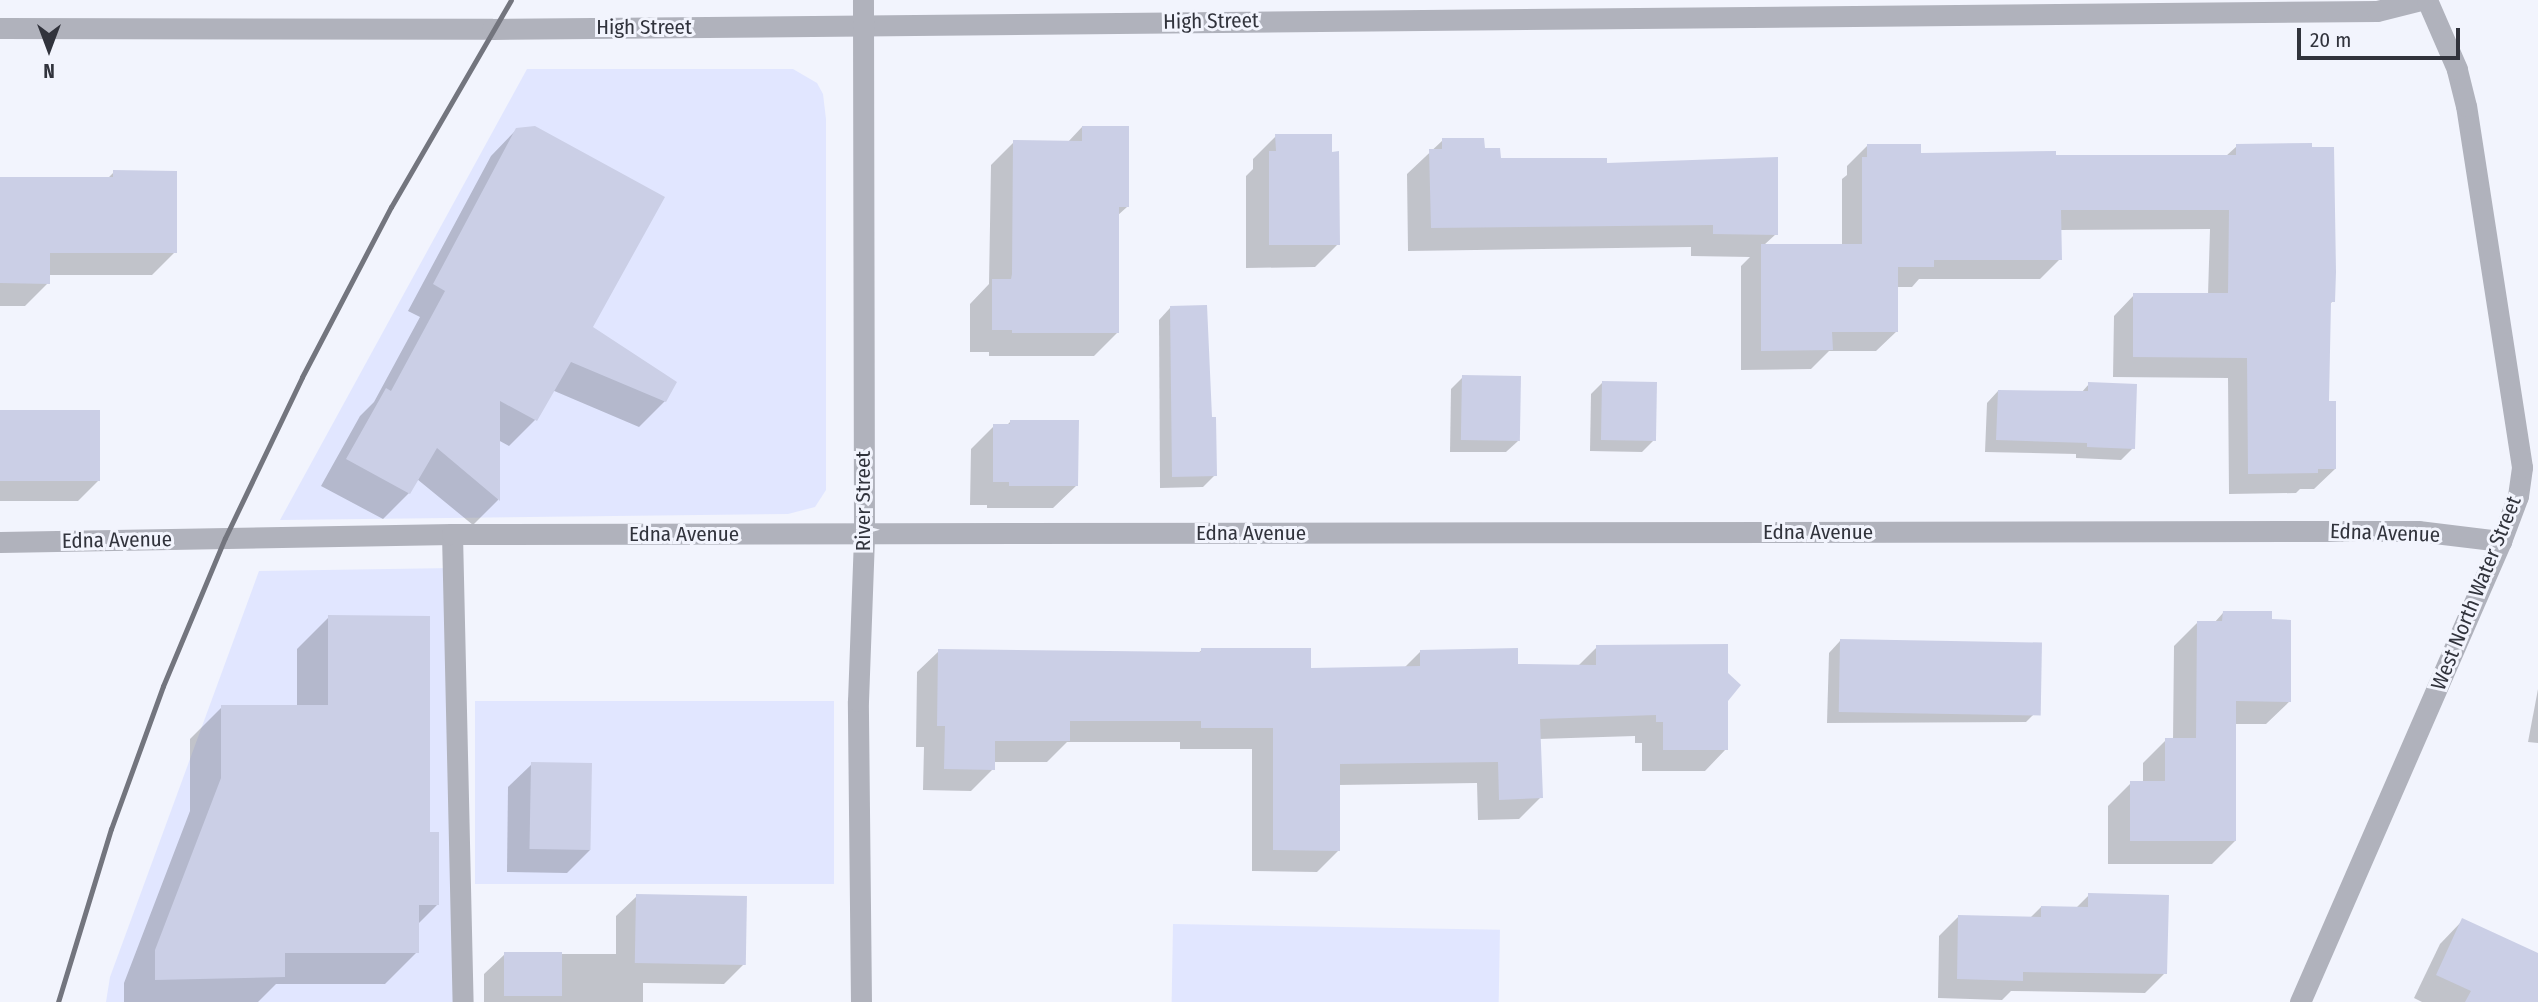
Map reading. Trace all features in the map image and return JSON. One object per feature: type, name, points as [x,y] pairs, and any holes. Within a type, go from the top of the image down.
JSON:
[{"type":"street","name":"River Street","points":[[861,1002],[858,701],[864,534],[863,0]]},
{"type":"street","name":"High Street","points":[[0,28],[492,29],[2377,10],[2421,0]]},
{"type":"street","name":"West North Water Street","points":[[2300,1002],[2501,541],[2518,496],[2522,467],[2466,106],[2457,69],[2427,0]]},
{"type":"street","name":"Edna Avenue","points":[[0,542],[452,534],[2418,531],[2501,541]]},
{"type":"street","points":[[452,534],[463,1002]]},
{"type":"shaded area","points":[[527,69],[793,69],[817,83],[823,94],[826,119],[826,490],[815,507],[788,514],[280,520]]},
{"type":"shaded area","points":[[453,568],[453,1002],[106,1002],[110,977],[259,571]]},
{"type":"shaded area","points":[[475,701],[834,701],[834,884],[475,884]]},
{"type":"shaded area","points":[[1173,924],[1500,930],[1499,1002],[1172,1002]]},
{"type":"building","points":[[535,126],[665,197],[593,327],[677,382],[666,402],[571,362],[537,421],[500,401],[500,501],[437,448],[410,494],[346,459],[386,388],[391,391],[445,291],[433,284],[516,128]]},
{"type":"building","points":[[1082,126],[1129,126],[1129,207],[1119,207],[1119,333],[1012,333],[1012,330],[992,330],[992,279],[1011,279],[1012,274],[1013,140],[1082,141]]},
{"type":"building","points":[[1275,134],[1332,134],[1332,152],[1339,151],[1340,245],[1269,245],[1269,151],[1276,151]]},
{"type":"building","points":[[1442,138],[1484,138],[1485,148],[1500,148],[1501,158],[1607,158],[1607,163],[1778,157],[1778,235],[1713,234],[1713,225],[1431,228],[1429,149],[1442,149]]},
{"type":"building","points":[[2312,143],[2312,147],[2334,147],[2336,272],[2335,302],[2331,302],[2329,401],[2336,401],[2336,469],[2318,469],[2318,473],[2248,474],[2247,358],[2133,357],[2133,293],[2228,293],[2229,210],[2061,210],[2062,260],[1934,260],[1934,267],[1898,267],[1898,332],[1832,332],[1833,350],[1761,351],[1761,244],[1862,244],[1862,157],[1867,157],[1867,144],[1921,144],[1921,153],[2056,151],[2056,155],[2236,155],[2236,144]]},
{"type":"building","points":[[113,170],[177,171],[177,253],[50,253],[50,284],[0,283],[0,177],[113,177]]},
{"type":"building","points":[[1207,305],[1212,417],[1216,417],[1217,476],[1172,477],[1170,306]]},
{"type":"building","points":[[1462,375],[1521,376],[1520,441],[1461,440]]},
{"type":"building","points":[[1602,381],[1657,382],[1656,441],[1601,440]]},
{"type":"building","points":[[2088,382],[2137,384],[2135,449],[2087,447],[2087,443],[1996,440],[1998,390],[2088,391]]},
{"type":"building","points":[[0,410],[100,410],[100,481],[0,481]]},
{"type":"building","points":[[1010,420],[1079,420],[1078,486],[1009,486],[1009,482],[993,482],[993,424],[1010,424]]},
{"type":"building","points":[[2223,611],[2272,611],[2272,619],[2291,620],[2291,702],[2236,701],[2236,841],[2130,841],[2130,781],[2165,781],[2165,738],[2196,738],[2197,621],[2222,621]]},
{"type":"building","points":[[328,615],[430,616],[430,832],[439,832],[439,905],[419,905],[419,953],[285,953],[285,977],[155,980],[155,950],[221,778],[221,705],[328,705]]},
{"type":"building","points":[[1840,639],[2042,643],[2041,716],[1839,712]]},
{"type":"building","points":[[1728,644],[1728,673],[1741,685],[1728,701],[1728,750],[1663,750],[1663,722],[1656,722],[1656,715],[1540,719],[1543,798],[1499,800],[1498,762],[1340,764],[1340,851],[1273,850],[1273,728],[1201,728],[1201,721],[1070,721],[1070,741],[995,741],[995,770],[944,769],[945,726],[937,726],[938,649],[1201,652],[1201,648],[1311,648],[1311,668],[1420,666],[1420,650],[1518,648],[1518,664],[1596,665],[1596,645]]},
{"type":"building","points":[[531,762],[592,763],[590,850],[529,849]]},
{"type":"building","points":[[2088,893],[2169,895],[2167,974],[2023,972],[2023,981],[1957,979],[1958,915],[2041,917],[2041,906],[2088,907]]},
{"type":"building","points":[[636,894],[747,896],[746,965],[635,963]]},
{"type":"building","points":[[2462,918],[2538,953],[2538,1002],[2465,1002],[2471,991],[2436,975]]},
{"type":"building","points":[[504,952],[562,952],[562,996],[504,996]]},
{"type":"railway","points":[[58,1002],[111,829],[163,686],[225,538],[302,377],[391,207],[511,0]]}]
